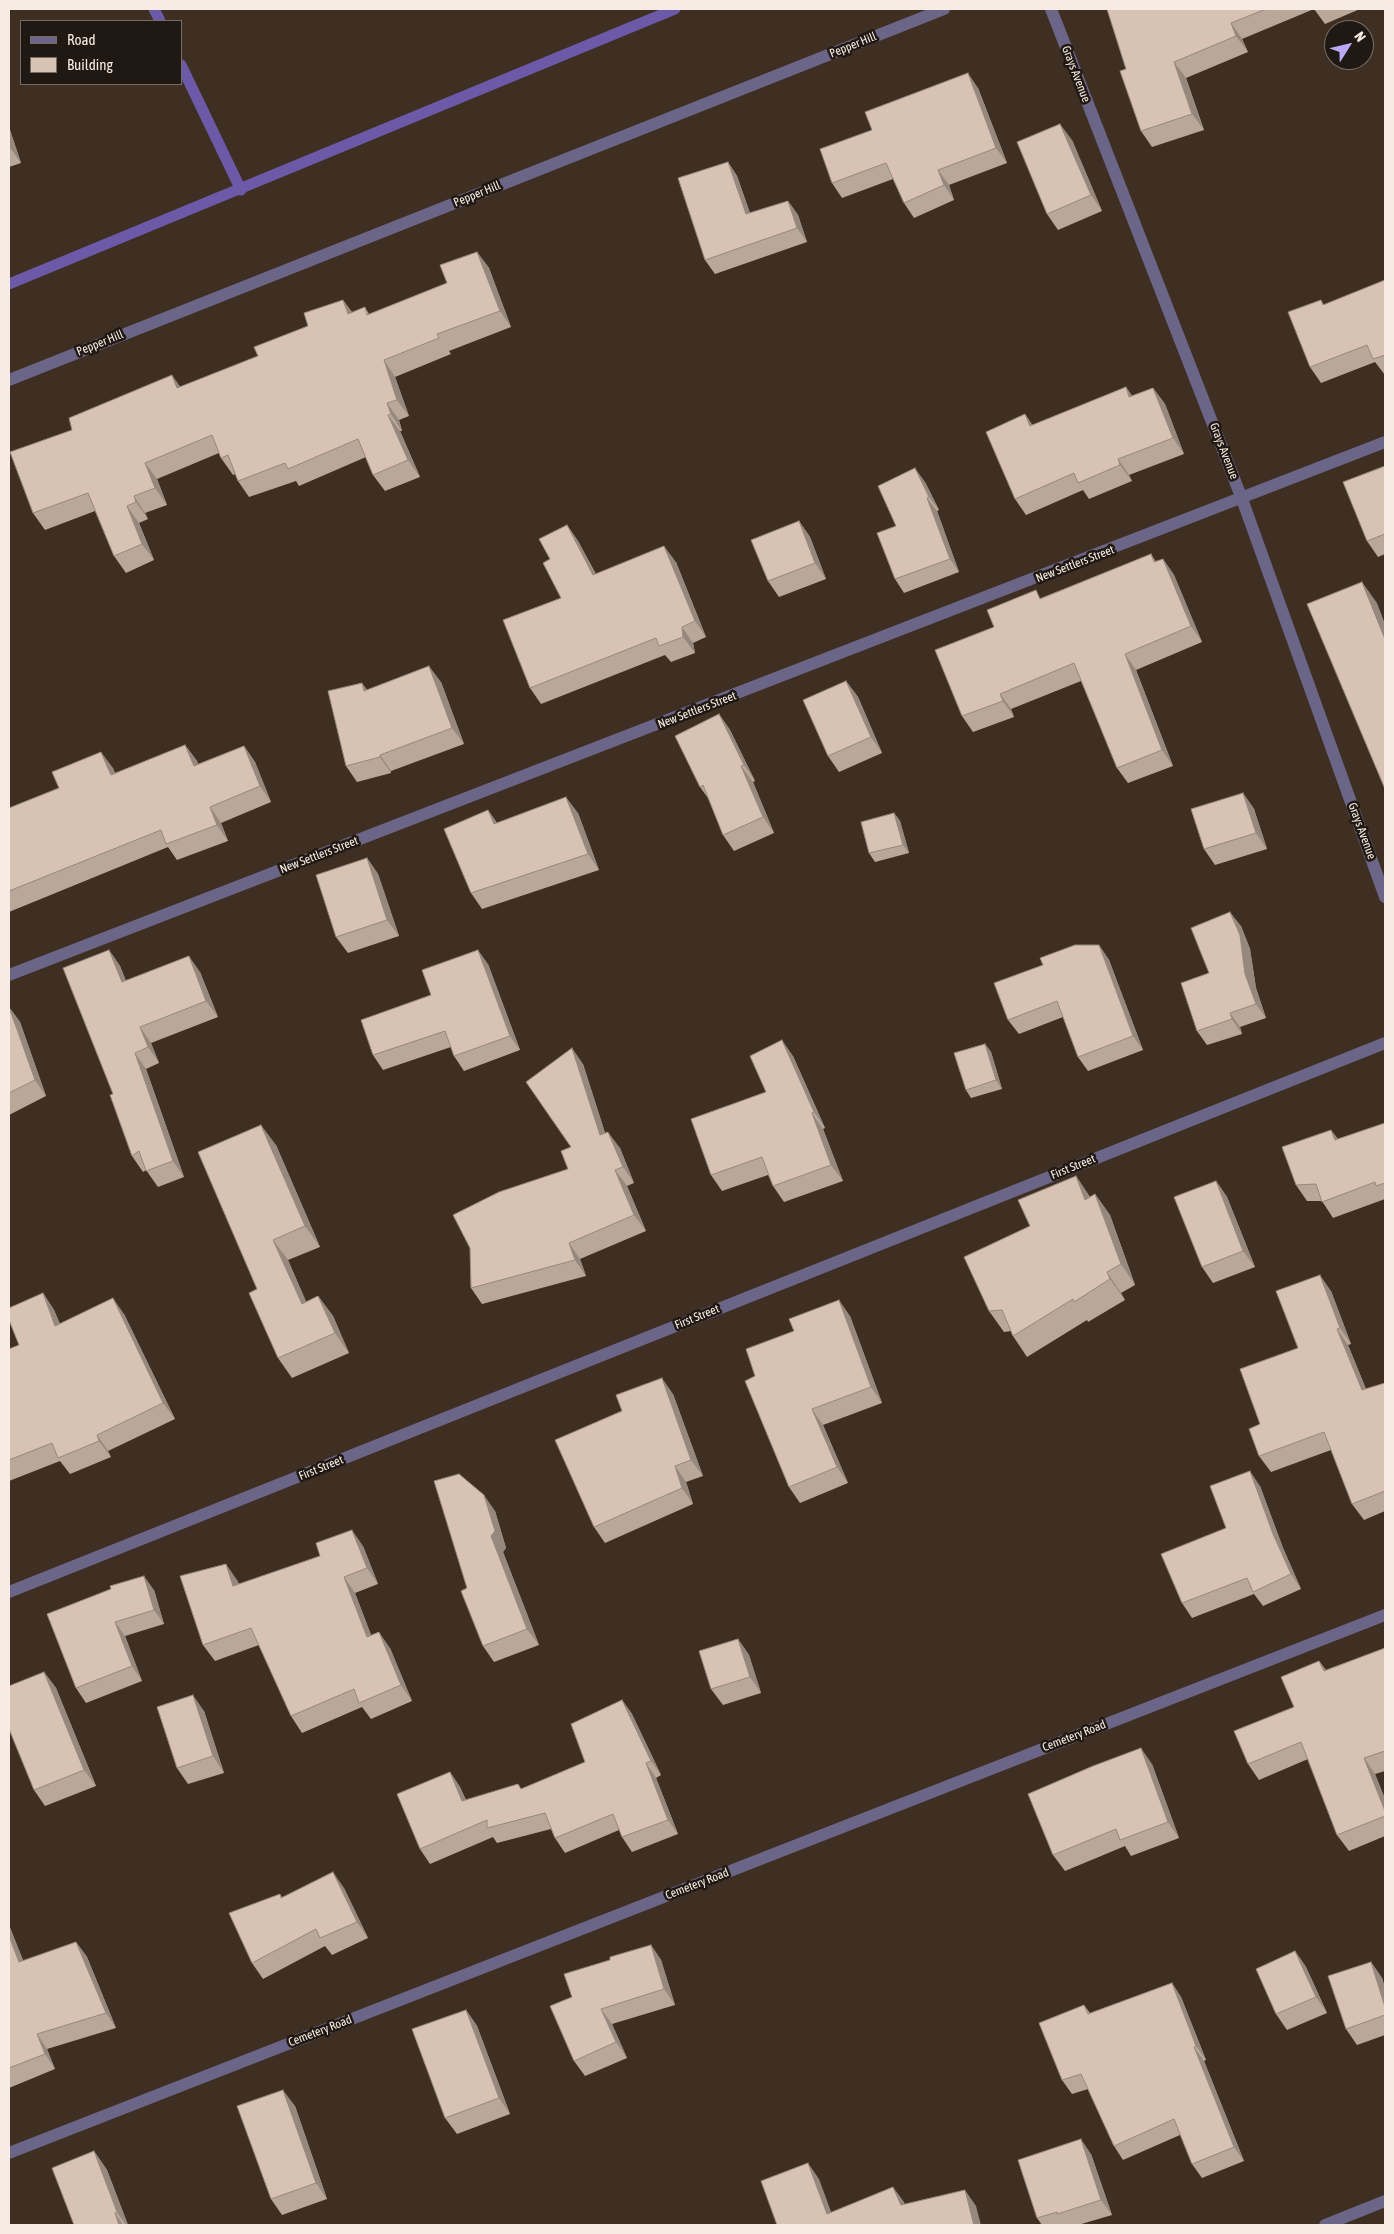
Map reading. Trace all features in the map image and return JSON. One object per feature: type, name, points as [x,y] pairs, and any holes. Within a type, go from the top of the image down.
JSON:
[{"type":"street","name":"Pepper Hill","points":[[9,380],[944,9]]},
{"type":"street","name":"Grays Avenue","points":[[1051,9],[1242,499],[1385,897]]},
{"type":"street","name":"New Settlers Street","points":[[9,975],[1385,442]]},
{"type":"street","name":"First Street","points":[[9,1592],[1385,1043]]},
{"type":"street","name":"Cemetery Road","points":[[9,2153],[1385,1615]]},
{"type":"street","points":[[1325,2225],[1385,2201]]},
{"type":"building","points":[[1107,9],[1266,9],[1231,23],[1236,36],[1174,62],[1192,114],[1141,131],[1120,71],[1126,69]]},
{"type":"building","points":[[968,73],[996,148],[938,170],[944,185],[904,203],[886,163],[832,183],[820,149],[872,130],[865,112]]},
{"type":"building","points":[[1060,124],[1091,195],[1047,214],[1017,142]]},
{"type":"building","points":[[728,162],[746,214],[788,201],[797,228],[705,260],[678,178]]},
{"type":"building","points":[[477,252],[500,311],[437,334],[439,338],[384,360],[397,400],[387,403],[391,414],[388,415],[408,460],[373,475],[358,439],[288,469],[285,463],[238,481],[228,455],[221,458],[212,435],[145,463],[155,488],[134,496],[136,502],[127,506],[142,544],[114,556],[88,493],[33,513],[10,452],[72,430],[69,418],[172,375],[177,388],[258,356],[254,347],[308,326],[304,313],[343,300],[348,314],[365,307],[367,315],[447,283],[440,265]]},
{"type":"building","points":[[1385,280],[1385,355],[1373,359],[1367,345],[1310,367],[1288,312],[1321,300],[1323,305]]},
{"type":"building","points":[[1126,387],[1129,397],[1153,388],[1173,438],[1118,459],[1120,465],[1078,483],[1074,473],[1015,499],[986,432],[1025,414],[1030,426]]},
{"type":"building","points":[[1385,466],[1385,534],[1367,541],[1343,482]]},
{"type":"building","points":[[915,468],[929,497],[927,498],[950,559],[895,579],[877,533],[896,526],[878,486]]},
{"type":"building","points":[[799,521],[815,563],[768,581],[751,540]]},
{"type":"building","points":[[567,525],[593,575],[664,546],[695,621],[682,627],[683,637],[659,646],[656,638],[530,688],[503,620],[561,598],[543,563],[550,559],[539,539]]},
{"type":"building","points":[[1151,554],[1154,562],[1163,559],[1191,626],[1125,654],[1162,750],[1117,768],[1074,663],[1000,694],[1003,701],[962,716],[935,650],[994,627],[987,610],[1036,590],[1040,599]]},
{"type":"building","points":[[1362,582],[1385,639],[1385,789],[1307,604]]},
{"type":"building","points":[[429,666],[452,728],[380,755],[380,757],[346,766],[328,691],[362,683],[364,691]]},
{"type":"building","points":[[846,681],[871,737],[828,756],[803,700]]},
{"type":"building","points":[[719,714],[744,765],[741,766],[763,817],[723,835],[703,785],[700,787],[675,736]]},
{"type":"building","points":[[185,745],[194,766],[244,746],[260,786],[210,807],[217,825],[166,844],[161,830],[9,891],[9,808],[59,788],[52,772],[101,752],[111,775]]},
{"type":"building","points":[[1243,793],[1256,833],[1204,849],[1191,809]]},
{"type":"building","points":[[566,797],[588,854],[471,893],[444,829],[488,810],[494,824]]},
{"type":"building","points":[[894,813],[903,845],[869,853],[861,822]]},
{"type":"building","points":[[367,858],[387,920],[336,937],[316,875]]},
{"type":"building","points":[[1230,912],[1240,935],[1245,974],[1256,1004],[1230,1013],[1232,1019],[1197,1031],[1181,983],[1209,973],[1191,928]]},
{"type":"building","points":[[1075,945],[1099,945],[1133,1036],[1078,1057],[1057,1001],[1008,1020],[994,983],[1043,965],[1040,958]]},
{"type":"building","points":[[109,950],[122,982],[189,956],[206,1001],[140,1027],[148,1047],[135,1053],[173,1161],[146,1171],[139,1151],[132,1156],[110,1095],[113,1094],[63,968]]},
{"type":"building","points":[[478,950],[510,1036],[454,1056],[445,1031],[373,1055],[361,1020],[431,995],[422,970]]},
{"type":"building","points":[[9,1007],[35,1080],[9,1093]]},
{"type":"building","points":[[782,1040],[814,1112],[812,1113],[831,1165],[773,1186],[762,1157],[711,1175],[691,1119],[766,1092],[750,1056]]},
{"type":"building","points":[[985,1044],[996,1080],[966,1090],[954,1053]]},
{"type":"building","points":[[572,1048],[600,1135],[608,1132],[623,1167],[615,1170],[634,1215],[569,1243],[575,1260],[471,1288],[470,1248],[453,1215],[499,1192],[568,1169],[561,1151],[571,1147],[526,1082]]},
{"type":"building","points":[[1385,1123],[1385,1183],[1376,1186],[1375,1182],[1322,1202],[1316,1184],[1296,1185],[1282,1147],[1331,1130],[1335,1140]]},
{"type":"building","points":[[261,1125],[305,1226],[273,1240],[302,1304],[318,1296],[335,1333],[278,1358],[249,1293],[257,1289],[198,1152]]},
{"type":"building","points":[[1076,1176],[1085,1200],[1095,1194],[1121,1264],[1107,1272],[1110,1279],[1074,1302],[1073,1299],[1013,1336],[1002,1310],[989,1311],[964,1257],[1030,1226],[1018,1200]]},
{"type":"building","points":[[1216,1181],[1243,1251],[1202,1267],[1174,1197]]},
{"type":"building","points":[[1320,1275],[1340,1328],[1337,1329],[1362,1390],[1385,1383],[1385,1491],[1352,1504],[1324,1432],[1259,1456],[1249,1429],[1260,1424],[1240,1369],[1298,1348],[1276,1291]]},
{"type":"building","points":[[43,1293],[55,1326],[113,1298],[163,1403],[97,1435],[99,1441],[58,1458],[52,1443],[9,1460],[9,1349],[19,1345],[9,1320],[9,1308]]},
{"type":"building","points":[[839,1300],[871,1387],[812,1409],[837,1467],[789,1487],[745,1381],[755,1376],[746,1349],[794,1331],[789,1319]]},
{"type":"building","points":[[662,1378],[691,1460],[675,1466],[682,1488],[594,1527],[555,1440],[622,1411],[616,1395]]},
{"type":"building","points":[[1250,1471],[1273,1534],[1291,1574],[1253,1592],[1247,1578],[1182,1603],[1161,1554],[1226,1528],[1210,1486]]},
{"type":"building","points":[[459,1474],[484,1495],[495,1531],[491,1536],[527,1629],[483,1646],[461,1591],[467,1588],[434,1481]]},
{"type":"building","points":[[352,1530],[367,1568],[344,1577],[367,1637],[379,1632],[401,1685],[359,1703],[354,1689],[291,1716],[251,1628],[203,1645],[180,1576],[226,1564],[233,1586],[320,1556],[316,1543]]},
{"type":"building","points":[[144,1576],[154,1610],[115,1622],[132,1666],[76,1688],[47,1614],[111,1589],[110,1586]]},
{"type":"building","points":[[738,1639],[750,1677],[711,1689],[699,1651]]},
{"type":"building","points":[[1385,1648],[1385,1751],[1364,1758],[1385,1811],[1385,1816],[1337,1835],[1301,1742],[1248,1764],[1234,1731],[1294,1707],[1281,1677],[1319,1661],[1324,1671]]},
{"type":"building","points":[[44,1672],[84,1770],[34,1790],[9,1729],[9,1686]]},
{"type":"building","points":[[193,1695],[213,1756],[177,1768],[157,1707]]},
{"type":"building","points":[[622,1700],[651,1761],[646,1763],[668,1820],[622,1837],[613,1814],[555,1838],[545,1813],[487,1828],[487,1820],[420,1849],[397,1794],[450,1772],[462,1801],[518,1784],[521,1789],[585,1762],[571,1724]]},
{"type":"building","points":[[1141,1748],[1168,1822],[1120,1840],[1116,1829],[1053,1855],[1028,1794]]},
{"type":"building","points":[[333,1872],[357,1922],[320,1938],[316,1929],[252,1963],[229,1913],[280,1894],[281,1898]]},
{"type":"building","points":[[9,1936],[19,1962],[76,1942],[106,2013],[37,2034],[45,2054],[9,2068]]},
{"type":"building","points":[[651,1945],[664,1989],[601,2009],[616,2042],[574,2061],[550,2006],[572,1997],[564,1974],[610,1960],[610,1957]]},
{"type":"building","points":[[1295,1951],[1316,1997],[1276,2014],[1256,1969]]},
{"type":"building","points":[[1371,1962],[1385,2007],[1385,2015],[1346,2029],[1328,1976]]},
{"type":"building","points":[[1172,1983],[1196,2046],[1194,2047],[1234,2147],[1192,2164],[1174,2119],[1114,2146],[1081,2074],[1062,2080],[1039,2023],[1084,2005],[1088,2014]]},
{"type":"building","points":[[466,2010],[499,2098],[445,2118],[412,2029]]},
{"type":"building","points":[[283,2090],[316,2183],[271,2199],[237,2106]]},
{"type":"building","points":[[1081,2139],[1101,2200],[1057,2214],[1057,2212],[1037,2218],[1018,2160]]},
{"type":"building","points":[[94,2151],[117,2212],[115,2213],[119,2225],[74,2225],[52,2168]]},
{"type":"building","points":[[808,2163],[827,2214],[893,2187],[901,2205],[965,2190],[974,2225],[777,2225],[761,2181]]},
{"type":"waterway","points":[[154,9],[160,20]]},
{"type":"waterway","points":[[9,284],[675,9]]},
{"type":"waterway","points":[[182,67],[241,190]]}]
